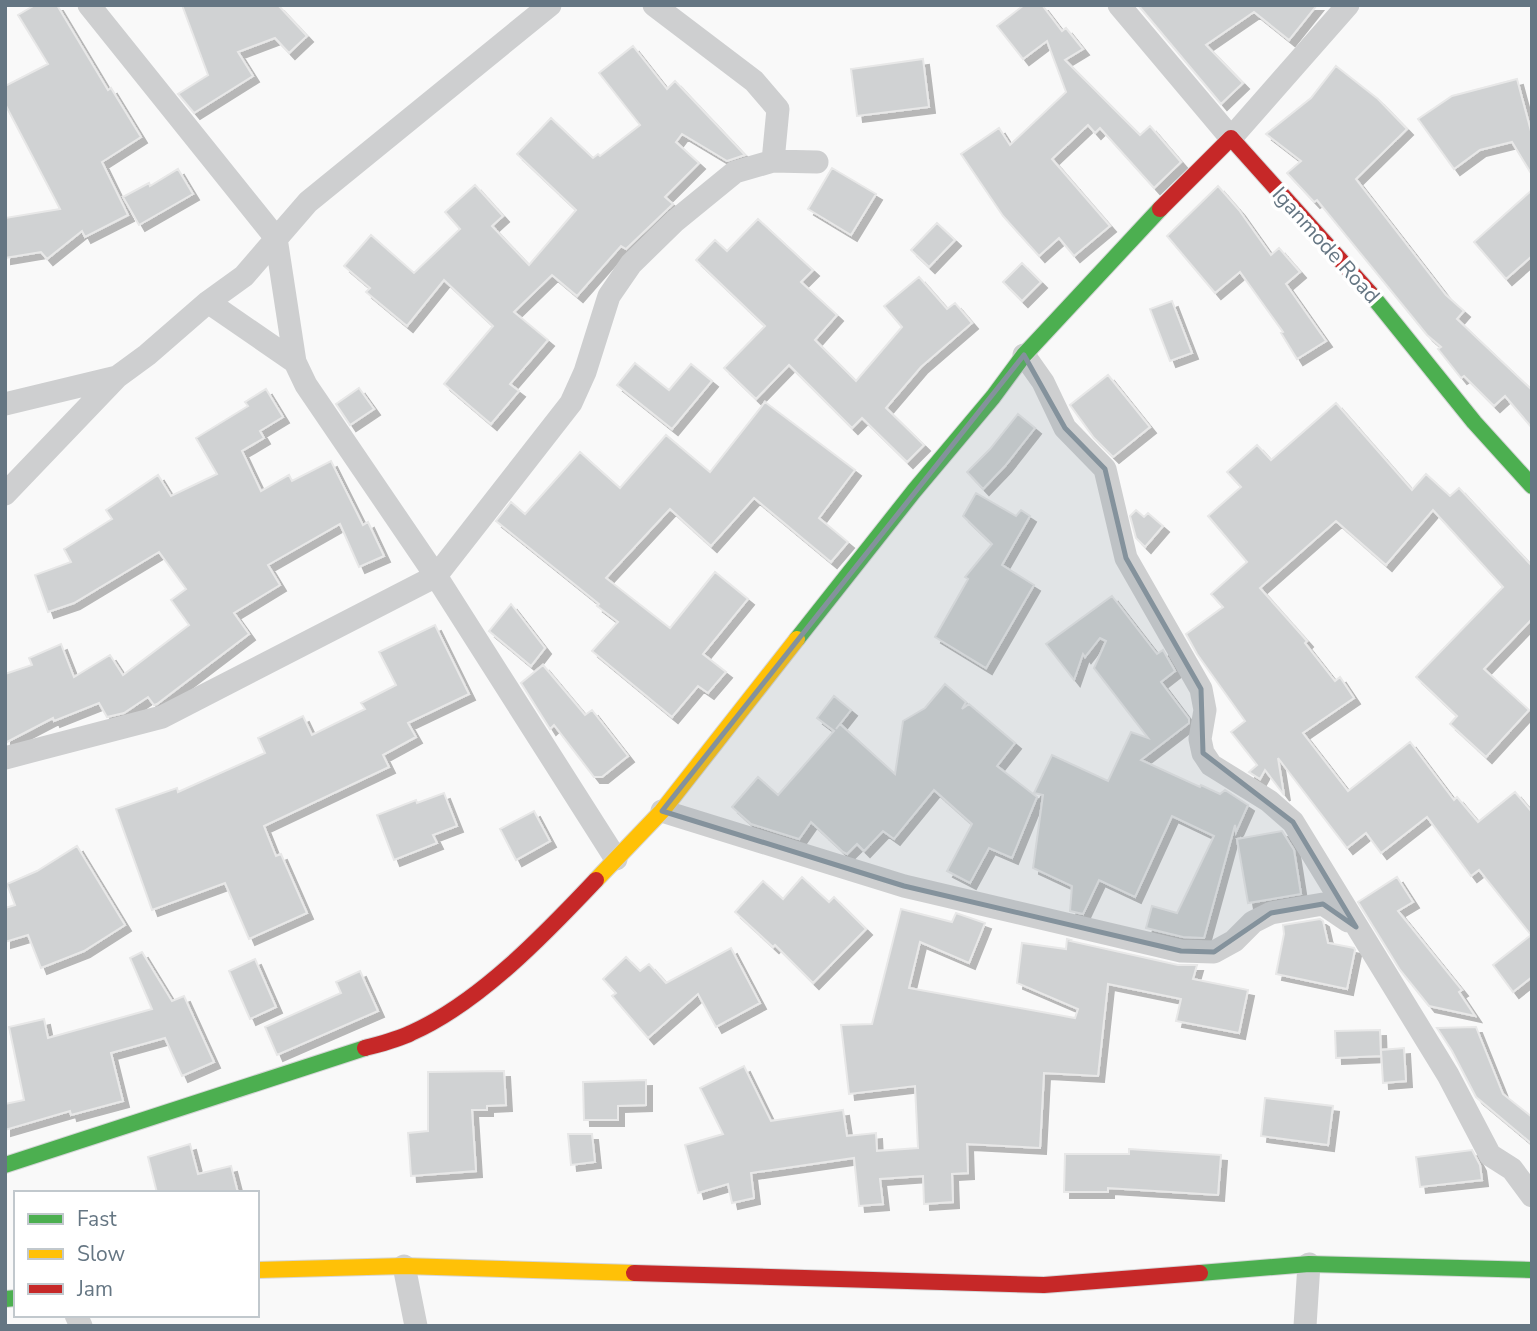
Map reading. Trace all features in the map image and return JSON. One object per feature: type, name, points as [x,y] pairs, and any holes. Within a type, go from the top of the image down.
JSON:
[{"type":"street","points":[[89,5],[276,238],[295,362],[306,384],[436,576],[616,859]]},
{"type":"street","points":[[654,5],[754,81],[778,109],[773,161]]},
{"type":"street","name":"Iganmode Road","points":[[1119,5],[1231,138],[1382,309],[1497,451],[1532,486]]},
{"type":"street","points":[[5,1164],[410,1034],[451,1012],[521,955],[662,811],[1024,355],[1157,212],[1231,138],[1348,5]]},
{"type":"street","points":[[5,494],[117,377],[244,276],[317,194],[535,9]]},
{"type":"street","points":[[5,758],[162,717],[436,576],[572,403],[585,372],[609,296],[631,264],[676,221],[736,172],[773,161],[817,162]]},
{"type":"street","points":[[208,302],[295,362]]},
{"type":"street","points":[[1024,355],[1043,383],[1065,428],[1105,469],[1126,558],[1201,689],[1205,710],[1200,739],[1203,753],[1211,765],[1269,801],[1293,822],[1448,1075],[1490,1154],[1512,1169],[1532,1196]]},
{"type":"street","points":[[5,404],[117,377]]},
{"type":"street","points":[[662,811],[904,886],[1181,951],[1214,952],[1234,941],[1252,922],[1270,913],[1323,904],[1356,927]]},
{"type":"street","points":[[1305,1326],[1309,1264]]},
{"type":"street","points":[[259,1270],[404,1266],[1044,1286],[1309,1264],[1532,1270]]},
{"type":"street","points":[[404,1266],[416,1326]]},
{"type":"highlighted area","points":[[1024,355],[1065,428],[1105,469],[1126,558],[1201,689],[1203,753],[1293,822],[1356,927],[1323,904],[1271,913],[1214,952],[1181,951],[904,886],[662,811]]},
{"type":"building","points":[[35,5],[57,5],[108,90],[111,88],[141,137],[102,162],[128,215],[85,237],[82,231],[47,259],[41,252],[5,258],[5,218],[60,209],[5,104],[5,86],[48,64],[18,15]]},
{"type":"building","points":[[182,5],[278,5],[307,36],[289,53],[275,38],[238,52],[253,76],[194,113],[178,94],[208,75]]},
{"type":"building","points":[[1024,5],[1042,5],[1062,31],[1066,28],[1083,49],[1065,60],[1140,135],[1150,126],[1181,162],[1154,188],[1100,128],[1095,133],[1088,125],[1052,159],[1110,226],[1074,256],[1059,238],[1039,256],[1003,216],[961,154],[999,128],[1010,145],[1066,92],[1047,41],[1023,59],[997,26]]},
{"type":"building","points":[[1138,5],[1317,5],[1289,40],[1254,12],[1206,45],[1243,83],[1221,104]]},
{"type":"building","points":[[633,46],[667,89],[675,81],[745,155],[727,161],[682,134],[676,142],[699,163],[665,197],[673,204],[626,249],[621,246],[577,296],[552,275],[514,312],[548,340],[510,384],[519,391],[491,424],[444,384],[493,326],[444,280],[407,326],[366,292],[370,288],[344,266],[371,235],[414,273],[460,229],[445,212],[475,185],[503,216],[492,226],[529,265],[576,210],[517,154],[551,118],[593,158],[598,154],[600,156],[640,125],[599,73]]},
{"type":"building","points":[[923,59],[929,107],[857,116],[851,69]]},
{"type":"building","points":[[1336,66],[1378,99],[1407,129],[1356,179],[1446,295],[1464,311],[1457,319],[1532,390],[1532,428],[1505,396],[1494,406],[1464,376],[1461,378],[1438,349],[1441,347],[1427,335],[1317,200],[1314,202],[1287,173],[1301,161],[1266,134],[1311,98]]},
{"type":"building","points":[[1517,79],[1532,135],[1532,175],[1512,142],[1480,150],[1454,169],[1418,119],[1452,96]]},
{"type":"building","points":[[832,168],[876,194],[851,235],[808,209]]},
{"type":"building","points":[[178,169],[193,194],[139,225],[123,197],[149,183],[150,186]]},
{"type":"building","points":[[1218,186],[1271,255],[1279,248],[1300,272],[1286,284],[1326,341],[1297,359],[1281,333],[1283,332],[1240,272],[1215,293],[1167,236]]},
{"type":"building","points":[[1532,190],[1532,256],[1506,279],[1474,242]]},
{"type":"building","points":[[758,219],[813,270],[801,282],[837,315],[815,340],[856,381],[902,327],[884,306],[919,277],[947,309],[955,303],[972,323],[921,367],[886,408],[924,445],[907,462],[862,418],[852,428],[789,365],[756,399],[724,368],[765,326],[696,260],[715,240],[727,251]]},
{"type":"building","points":[[937,223],[955,240],[929,267],[911,250]]},
{"type":"building","points":[[1022,263],[1041,282],[1022,301],[1003,282]]},
{"type":"building","points":[[1172,301],[1192,353],[1170,361],[1150,309]]},
{"type":"building","points":[[635,363],[669,390],[691,364],[712,381],[672,429],[617,385]]},
{"type":"building","points":[[1108,375],[1150,427],[1113,457],[1094,438],[1070,405]]},
{"type":"building","points":[[359,388],[374,409],[350,425],[336,404]]},
{"type":"building","points":[[266,389],[283,417],[260,431],[264,438],[242,451],[261,491],[289,475],[292,481],[331,461],[363,525],[368,522],[384,556],[359,567],[340,524],[268,565],[280,585],[234,613],[249,634],[157,704],[154,705],[148,697],[124,713],[107,717],[99,703],[54,721],[53,718],[5,743],[5,674],[32,665],[29,658],[61,644],[74,677],[110,655],[123,675],[189,625],[171,600],[186,589],[159,552],[74,603],[48,612],[35,575],[71,562],[64,549],[112,519],[106,510],[158,475],[171,496],[217,474],[196,438],[248,406],[245,402]]},
{"type":"building","points":[[765,402],[855,470],[819,518],[848,542],[831,562],[754,498],[711,546],[670,509],[606,578],[670,628],[715,572],[748,599],[703,654],[726,672],[708,693],[698,686],[672,717],[592,651],[618,622],[496,521],[511,502],[525,514],[580,452],[620,488],[666,435],[710,472]]},
{"type":"building","points":[[1336,403],[1412,490],[1426,474],[1450,496],[1459,488],[1532,566],[1532,619],[1484,669],[1529,710],[1486,757],[1450,724],[1457,716],[1416,677],[1503,587],[1433,510],[1386,565],[1336,521],[1260,588],[1307,641],[1305,643],[1335,681],[1340,677],[1354,698],[1303,733],[1348,791],[1410,742],[1454,800],[1457,797],[1478,822],[1515,792],[1532,812],[1532,977],[1513,992],[1493,965],[1531,935],[1479,870],[1471,876],[1427,817],[1381,853],[1366,833],[1347,848],[1278,758],[1284,795],[1265,770],[1260,779],[1249,772],[1257,765],[1231,732],[1245,721],[1197,654],[1186,634],[1223,607],[1211,594],[1247,562],[1208,516],[1241,487],[1227,472],[1257,445],[1271,460]]},
{"type":"building","points":[[1018,414],[1035,428],[983,489],[967,472]]},
{"type":"building","points":[[976,493],[1016,516],[1021,510],[1030,516],[1002,565],[1034,585],[986,668],[935,637],[968,579],[965,577],[992,544],[963,516]]},
{"type":"building","points":[[1136,510],[1144,517],[1148,513],[1163,526],[1145,547],[1136,538],[1130,516]]},
{"type":"building","points":[[1112,596],[1157,654],[1163,650],[1175,671],[1161,682],[1189,719],[1189,723],[1141,760],[1200,787],[1201,785],[1220,794],[1225,790],[1248,805],[1236,832],[1235,825],[1204,938],[1183,937],[1146,928],[1152,906],[1177,913],[1214,836],[1172,816],[1135,897],[1099,880],[1083,914],[1070,911],[1072,886],[1033,868],[1043,795],[1034,793],[1052,755],[1108,781],[1131,732],[1148,738],[1094,668],[1106,641],[1100,638],[1085,657],[1083,654],[1074,680],[1046,644]]},
{"type":"building","points":[[511,604],[545,648],[531,666],[489,631]]},
{"type":"building","points":[[435,625],[469,694],[408,723],[416,737],[383,755],[389,767],[264,826],[276,856],[281,854],[307,913],[249,939],[225,883],[152,910],[116,809],[177,788],[178,792],[265,753],[258,738],[303,716],[312,735],[365,709],[361,703],[396,685],[379,652]]},
{"type":"building","points":[[543,665],[585,715],[592,710],[628,756],[602,777],[594,777],[554,725],[550,729],[521,683]]},
{"type":"building","points":[[945,684],[966,702],[962,709],[969,704],[1015,743],[997,766],[1037,797],[1012,858],[989,848],[970,883],[947,871],[972,824],[934,790],[894,839],[883,831],[864,851],[857,844],[847,854],[811,822],[799,839],[751,824],[732,807],[758,777],[778,795],[834,731],[817,718],[834,696],[851,710],[836,729],[840,724],[895,774],[903,721],[925,708]]},
{"type":"building","points":[[444,793],[457,826],[433,835],[437,843],[394,860],[377,815]]},
{"type":"building","points":[[534,811],[550,841],[516,860],[500,829]]},
{"type":"building","points":[[1282,831],[1294,850],[1301,894],[1248,903],[1237,839]]},
{"type":"building","points":[[77,846],[125,925],[84,951],[41,968],[28,935],[5,942],[5,908],[15,905],[7,884],[37,871]]},
{"type":"building","points":[[802,877],[829,902],[834,897],[866,929],[813,983],[775,945],[773,947],[735,912],[763,881],[783,899]]},
{"type":"building","points":[[1397,877],[1413,902],[1398,911],[1462,990],[1459,992],[1475,1016],[1429,1006],[1400,970],[1358,902]]},
{"type":"building","points":[[901,909],[952,922],[956,913],[985,923],[969,963],[920,942],[909,988],[1075,1018],[1078,1009],[1017,983],[1022,943],[1066,949],[1067,939],[1178,965],[1197,965],[1193,979],[1248,990],[1239,1033],[1176,1021],[1181,999],[1108,984],[1098,1076],[1044,1073],[1040,1148],[967,1144],[968,1173],[952,1174],[953,1202],[924,1204],[923,1176],[880,1179],[883,1204],[859,1206],[854,1158],[751,1173],[754,1198],[732,1203],[728,1184],[698,1193],[685,1145],[723,1134],[700,1088],[744,1066],[771,1121],[843,1110],[847,1136],[876,1133],[877,1151],[918,1148],[915,1086],[849,1094],[841,1025],[872,1024]]},
{"type":"building","points":[[1320,919],[1323,921],[1328,943],[1355,950],[1347,989],[1276,974],[1284,934],[1283,925]]},
{"type":"building","points":[[731,948],[760,1003],[716,1027],[698,994],[648,1038],[612,996],[616,993],[603,979],[626,957],[640,971],[649,964],[666,983]]},
{"type":"building","points":[[142,952],[172,1001],[184,996],[214,1062],[182,1076],[165,1038],[111,1053],[123,1101],[71,1115],[70,1111],[5,1130],[5,1104],[24,1100],[9,1027],[44,1019],[48,1038],[152,1009],[130,958]]},
{"type":"building","points":[[255,959],[276,1007],[250,1019],[229,971]]},
{"type":"building","points":[[360,971],[378,1011],[277,1055],[265,1027],[341,993],[336,982]]},
{"type":"building","points":[[1476,1027],[1503,1094],[1532,1117],[1532,1144],[1476,1097],[1437,1028]]},
{"type":"building","points":[[1380,1030],[1381,1056],[1336,1058],[1335,1031]]},
{"type":"building","points":[[1404,1048],[1406,1081],[1383,1083],[1381,1050]]},
{"type":"building","points":[[504,1071],[506,1105],[487,1106],[487,1110],[472,1110],[476,1171],[411,1176],[408,1133],[428,1131],[428,1072]]},
{"type":"building","points":[[646,1080],[646,1105],[618,1106],[618,1120],[584,1120],[583,1082]]},
{"type":"building","points":[[1265,1098],[1333,1106],[1328,1145],[1261,1136]]},
{"type":"building","points":[[568,1134],[592,1134],[595,1162],[571,1165]]},
{"type":"building","points":[[190,1144],[198,1174],[231,1166],[237,1191],[156,1191],[148,1157]]},
{"type":"building","points":[[1129,1149],[1221,1155],[1218,1195],[1108,1188],[1108,1192],[1064,1192],[1065,1154],[1129,1154]]},
{"type":"building","points":[[1472,1150],[1480,1165],[1482,1180],[1420,1187],[1416,1157]]},
{"type":"traffic: fast","points":[[797,639],[1024,355],[1160,209]]},
{"type":"traffic: fast","points":[[1370,293],[1474,422],[1532,486]]},
{"type":"traffic: fast","points":[[5,1165],[365,1048]]},
{"type":"traffic: fast","points":[[1200,1273],[1309,1264],[1532,1270]]},
{"type":"traffic: fast","points":[[5,1299],[14,1298]]},
{"type":"traffic: slow","points":[[596,880],[662,811],[797,639]]},
{"type":"traffic: slow","points":[[259,1270],[404,1266],[634,1273]]},
{"type":"traffic: jam","points":[[1160,209],[1231,138],[1370,293]]},
{"type":"traffic: jam","points":[[365,1048],[406,1035],[436,1020],[486,986],[533,944],[596,880]]},
{"type":"traffic: jam","points":[[634,1273],[1044,1285],[1200,1273]]}]
